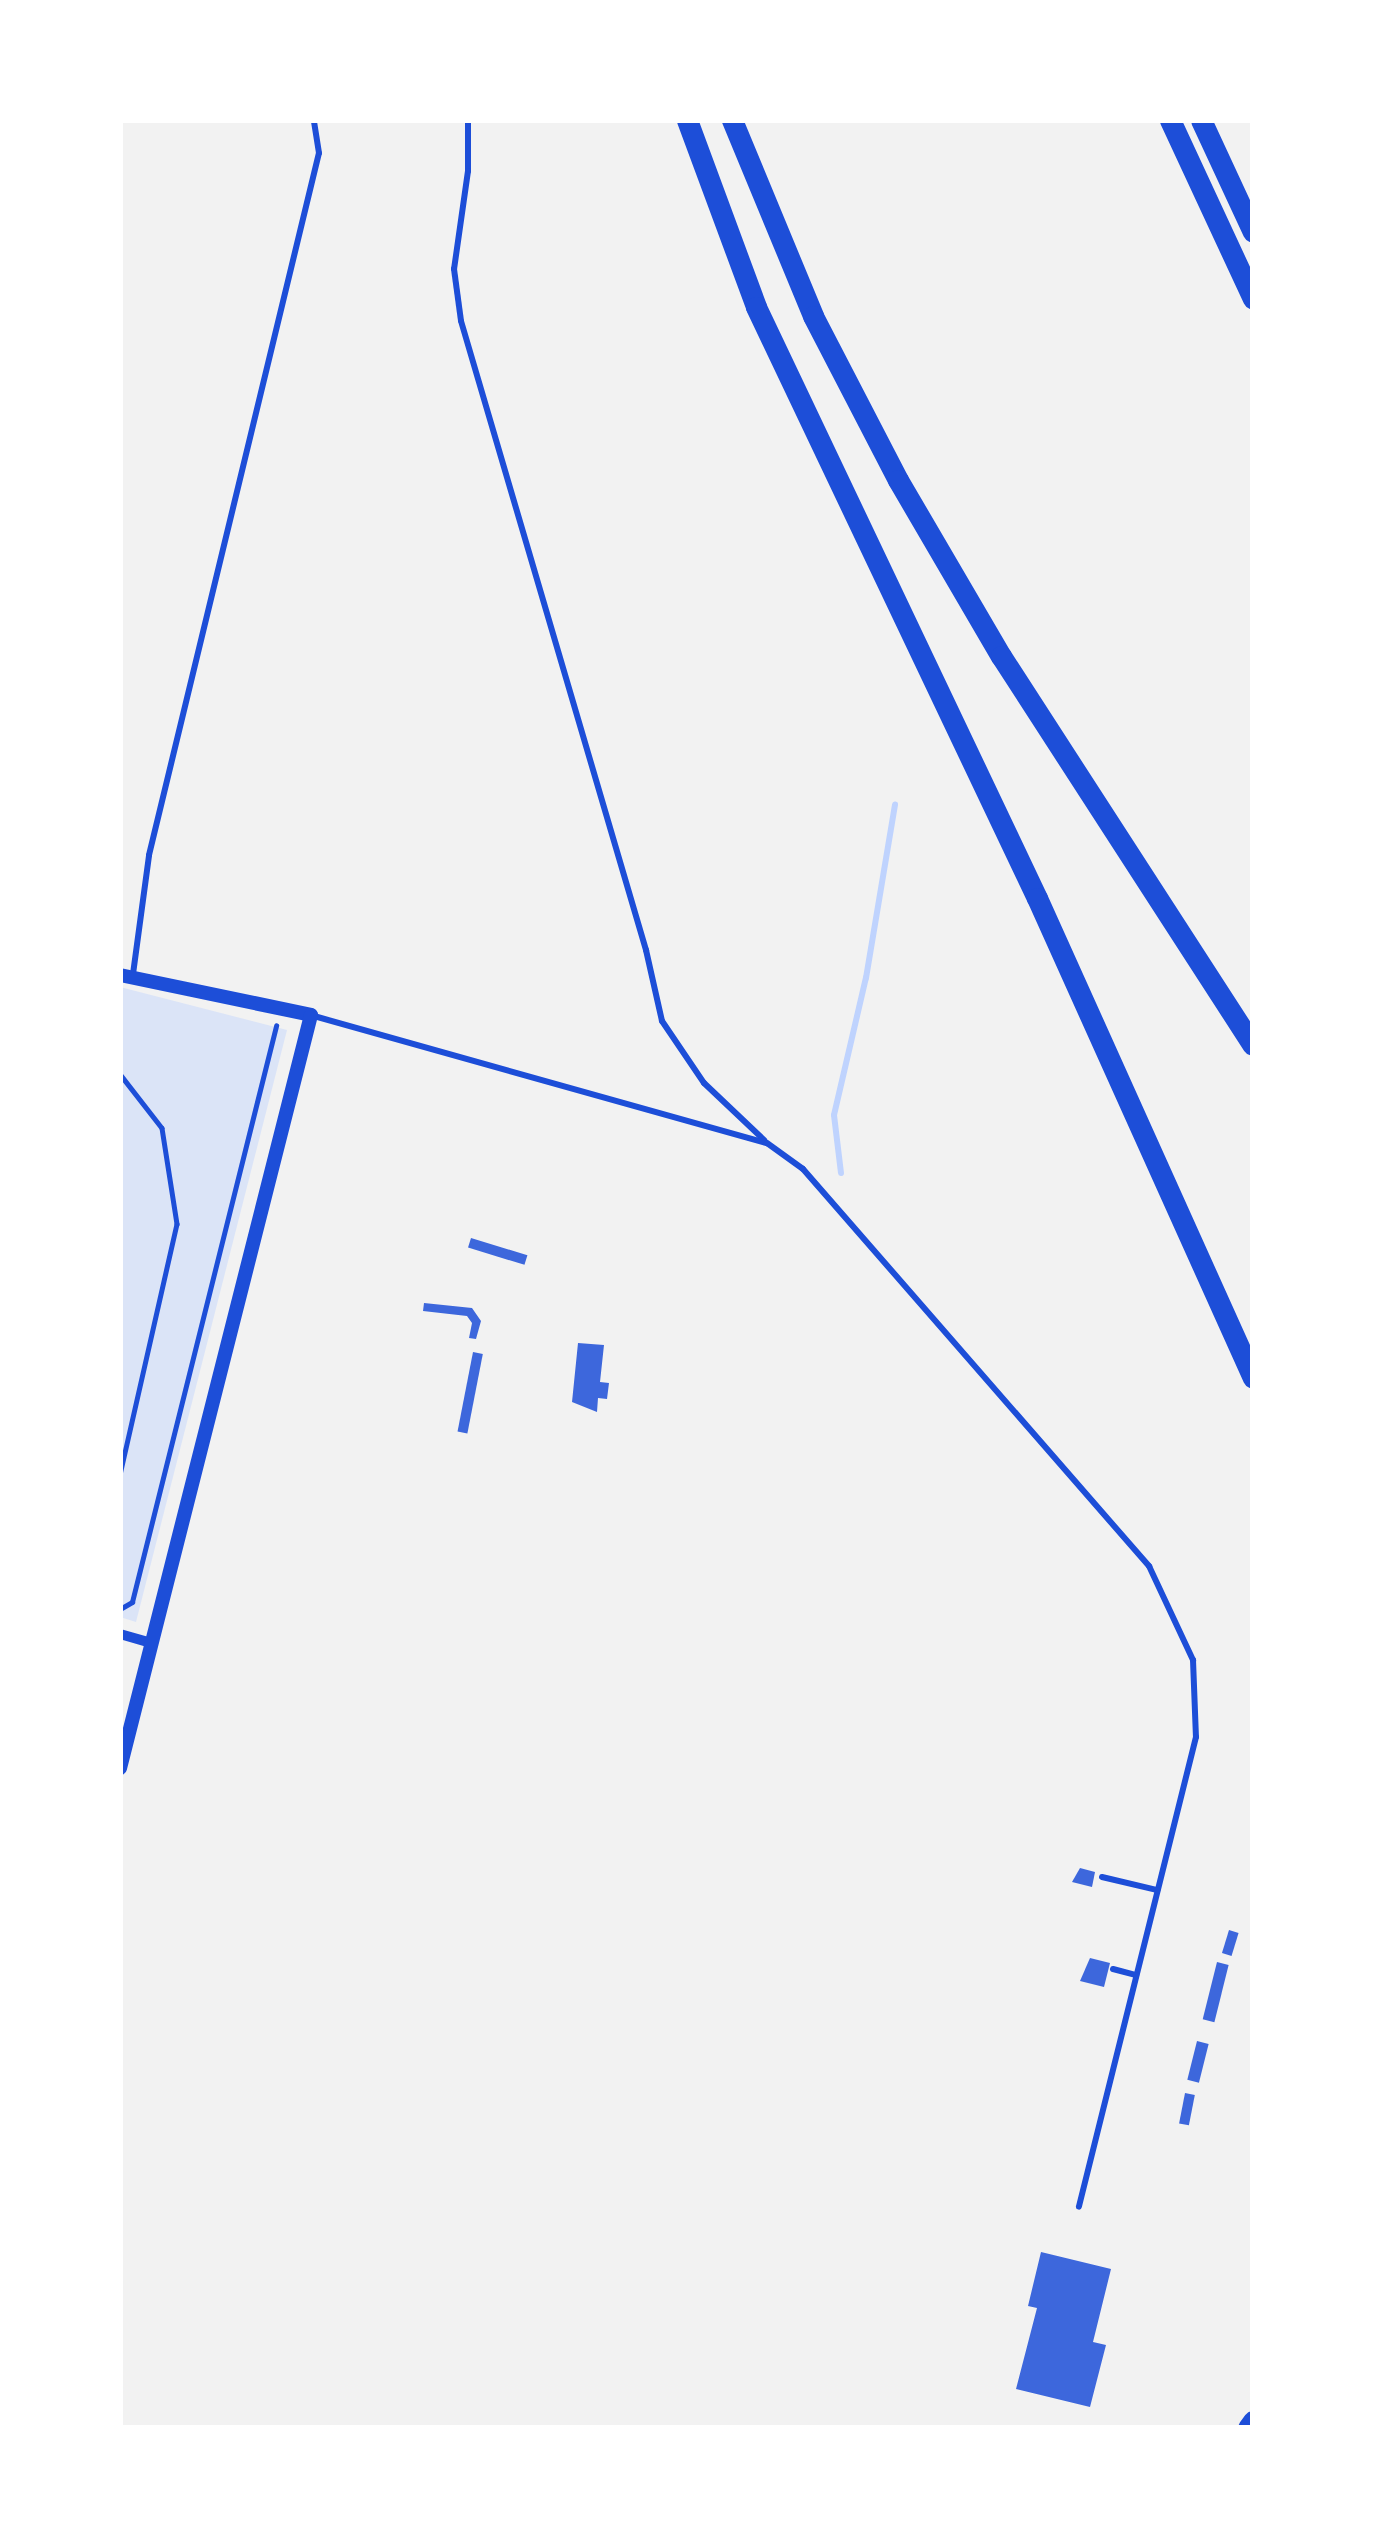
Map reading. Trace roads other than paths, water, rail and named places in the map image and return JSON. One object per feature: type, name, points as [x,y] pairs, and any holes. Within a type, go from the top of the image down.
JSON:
[{"type":"highway","points":[[687,120],[756,307],[1037,898],[1253,1378]]},
{"type":"highway","points":[[732,120],[813,316],[898,480],[1001,656],[1253,1045]]},
{"type":"highway","points":[[1170,120],[1253,299]]},
{"type":"highway","points":[[1201,120],[1253,232]]},
{"type":"street","points":[[120,1768],[311,1015],[126,976]]},
{"type":"street","points":[[120,1634],[152,1642]]},
{"type":"lane","points":[[126,976],[149,855],[203,650],[319,153],[314,120]]},
{"type":"lane","points":[[469,120],[468,172],[454,269],[460,321],[646,950],[662,1021],[704,1082],[767,1143],[803,1169],[1130,1543],[1168,1600],[1192,1660],[1196,1737],[1079,2207]]},
{"type":"lane","points":[[311,1015],[767,1143]]},
{"type":"lane","points":[[1102,1877],[1157,1890]]},
{"type":"lane","points":[[1113,1969],[1136,1975]]},
{"type":"waterway","points":[[841,1173],[834,1115],[866,978],[895,804]]}]
